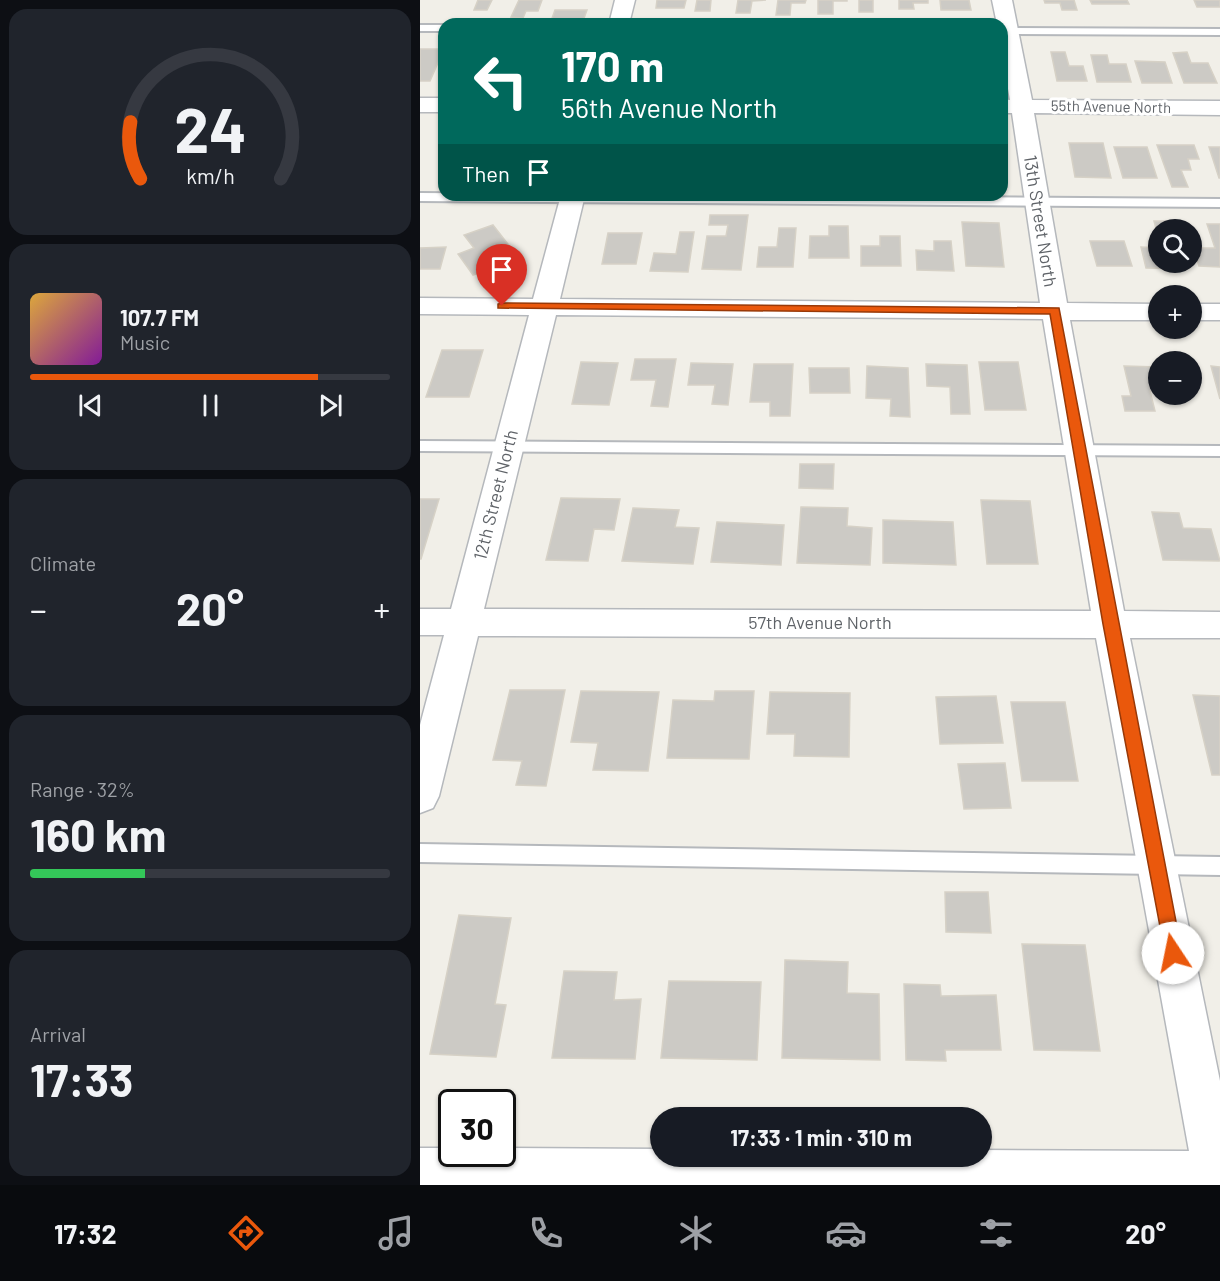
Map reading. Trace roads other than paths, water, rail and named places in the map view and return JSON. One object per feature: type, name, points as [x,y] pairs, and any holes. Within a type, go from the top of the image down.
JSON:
[{"type":"street","points":[[620,18],[625,0]]},
{"type":"street","name":"13th Street North","points":[[1008,64],[1012,106],[1037,202],[1110,624],[1218,1178]]},
{"type":"street","points":[[420,105],[438,105]]},
{"type":"street","name":"55th Avenue North","points":[[1012,106],[1220,108]]},
{"type":"street","name":"12th Street North","points":[[420,796],[571,201]]},
{"type":"street","points":[[420,306],[1148,312]]},
{"type":"street","points":[[1202,312],[1220,312]]},
{"type":"street","name":"57th Avenue North","points":[[420,622],[1220,625]]},
{"type":"street","points":[[420,1171],[1218,1178]]},
{"type":"lane","points":[[1008,21],[1220,32]]},
{"type":"lane","points":[[420,28],[438,28]]},
{"type":"lane","points":[[420,197],[438,197]]},
{"type":"lane","points":[[960,201],[1220,203]]},
{"type":"lane","points":[[420,446],[1220,451]]},
{"type":"lane","points":[[420,853],[1220,866]]}]
